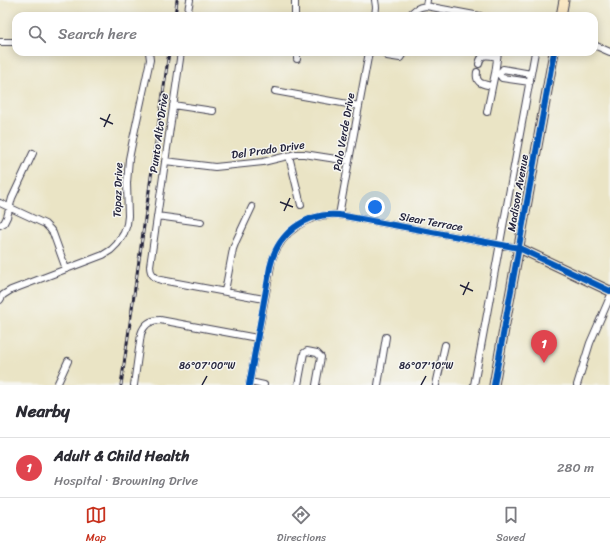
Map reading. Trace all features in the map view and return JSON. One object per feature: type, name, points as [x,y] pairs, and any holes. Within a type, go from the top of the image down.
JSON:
[{"type":"main road","points":[[562,12],[564,0]]},
{"type":"main road","name":"Madison Avenue","points":[[494,385],[553,56]]},
{"type":"main road","points":[[519,248],[610,291]]},
{"type":"street","points":[[188,12],[190,0]]},
{"type":"street","points":[[295,0],[296,12]]},
{"type":"street","points":[[375,0],[375,12]]},
{"type":"street","points":[[412,12],[416,8],[426,3],[463,12]]},
{"type":"street","points":[[0,42],[12,42]]},
{"type":"street","points":[[598,47],[610,52]]},
{"type":"street","name":"Topaz Drive","points":[[0,300],[3,295],[9,291],[105,254],[115,246],[124,233],[128,216],[127,183],[131,148],[150,62],[150,56]]},
{"type":"street","name":"Punto Alto Drive","points":[[181,56],[157,216],[150,266],[151,272],[156,278],[161,280],[225,291]]},
{"type":"street","name":"Palo Verde Drive","points":[[339,215],[368,56]]},
{"type":"street","points":[[387,56],[400,58],[401,56]]},
{"type":"street","points":[[479,64],[480,59],[486,56]]},
{"type":"street","points":[[487,112],[492,86],[497,74],[498,56]]},
{"type":"street","points":[[474,385],[534,56]]},
{"type":"street","points":[[497,74],[503,69],[531,74]]},
{"type":"street","points":[[477,72],[477,79],[479,82],[492,86]]},
{"type":"street","points":[[497,74],[502,78],[530,82]]},
{"type":"street","points":[[275,90],[359,106]]},
{"type":"street","points":[[173,105],[213,111]]},
{"type":"street","points":[[0,225],[4,223],[12,198],[33,153]]},
{"type":"street","name":"Del Prado Drive","points":[[165,161],[215,167],[263,162],[296,154],[307,154],[349,161]]},
{"type":"street","points":[[289,156],[301,205]]},
{"type":"street","points":[[0,203],[45,224],[50,229],[53,233],[66,269]]},
{"type":"street","points":[[252,207],[234,244],[225,291],[264,299]]},
{"type":"street","name":"Siear Terrace","points":[[249,384],[272,260],[277,247],[283,239],[294,228],[305,221],[323,215],[339,215],[519,248]]},
{"type":"street","points":[[157,216],[201,222]]},
{"type":"street","points":[[577,385],[590,343],[610,298]]},
{"type":"street","points":[[134,385],[141,334],[143,328],[148,323],[153,321],[160,320],[257,338]]},
{"type":"street","points":[[378,385],[386,337]]},
{"type":"street","points":[[436,385],[445,345]]},
{"type":"street","points":[[298,385],[303,354],[307,351],[317,353],[320,357],[316,385]]},
{"type":"street","points":[[57,385],[68,362]]},
{"type":"street","points":[[249,384],[264,385]]},
{"type":"railway","points":[[176,12],[177,0]]},
{"type":"railway","points":[[121,385],[168,56]]},
{"type":"cycle path","points":[[494,385],[553,56]]},
{"type":"cycle path","points":[[249,385],[270,267],[274,255],[286,235],[304,221],[315,217],[339,215],[519,248],[610,291]]},
{"type":"place","name":"Adult & Child Health","points":[[544,363]]}]
